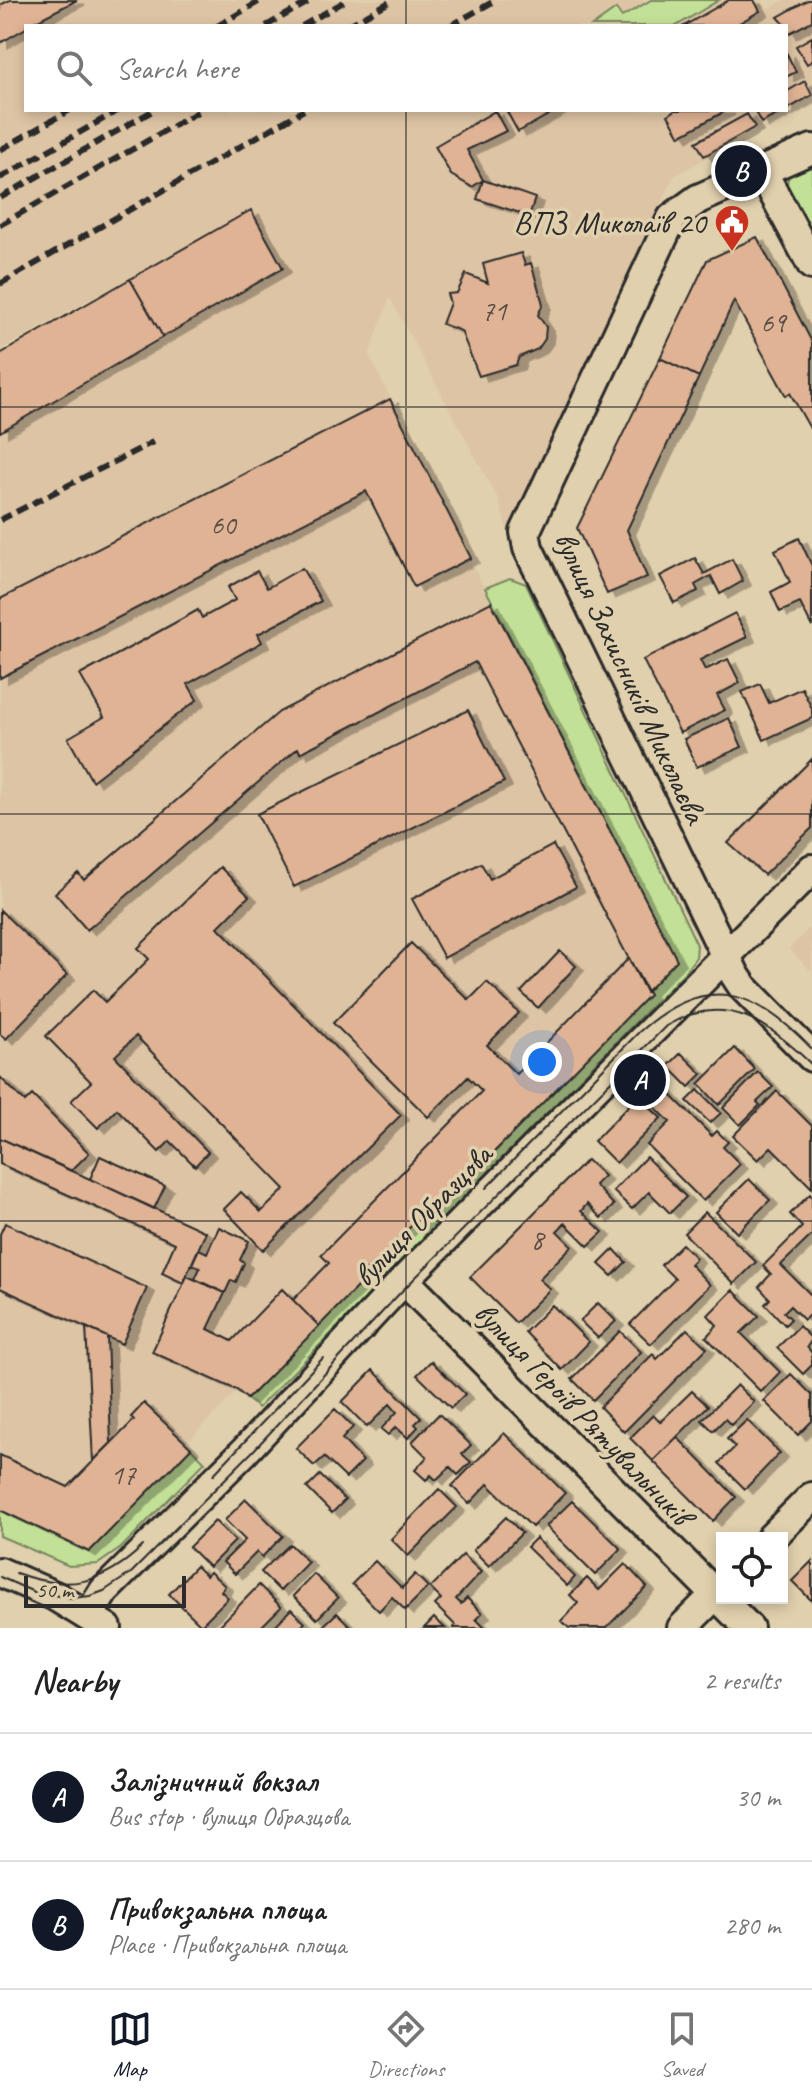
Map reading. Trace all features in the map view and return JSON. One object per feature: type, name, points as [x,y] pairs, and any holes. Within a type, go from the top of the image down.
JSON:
[{"type":"street","points":[[812,149],[762,171],[812,265]]},
{"type":"street","name":"вулиця Захисників Миколаєва","points":[[762,171],[698,199],[672,218],[525,532],[526,543],[743,987],[812,1057]]},
{"type":"street","name":"вулиця Образцова","points":[[98,1622],[114,1581],[245,1451],[404,1280],[812,869]]},
{"type":"street","name":"вулиця Героїв Рятувальників","points":[[404,1280],[716,1589]]},
{"type":"street","points":[[777,1532],[812,1497]]},
{"type":"street","points":[[0,1572],[98,1622]]},
{"type":"street","points":[[682,1628],[716,1595]]},
{"type":"street","name":"вулиця Героїв Рятувальників","points":[[729,1604],[749,1628]]},
{"type":"shaded area","points":[[0,0],[651,0],[621,17],[617,10],[595,24],[24,24],[24,112],[787,112],[674,176],[508,533],[499,501],[390,298],[369,355],[491,602],[677,960],[646,991],[649,995],[417,1230],[392,1246],[395,1249],[357,1281],[360,1284],[247,1399],[237,1391],[186,1443],[191,1448],[89,1552],[0,1510],[0,353],[168,257],[0,350]]},
{"type":"shaded area","points":[[719,0],[761,0],[768,9],[785,0],[812,0],[812,98],[788,112],[788,24],[679,24]]},
{"type":"shaded area","points":[[812,925],[812,972],[789,949]]},
{"type":"green space","points":[[651,0],[719,0],[679,24],[595,24],[616,9],[622,17]]},
{"type":"green space","points":[[812,166],[812,246],[784,193],[789,176]]},
{"type":"green space","points":[[510,578],[526,584],[697,945],[696,957],[684,973],[258,1408],[247,1399],[359,1284],[356,1281],[373,1263],[377,1266],[395,1249],[392,1246],[412,1225],[418,1230],[649,995],[646,992],[677,960],[485,588]]},
{"type":"green space","points":[[191,1448],[205,1462],[121,1548],[98,1564],[69,1566],[0,1536],[0,1510],[89,1552]]},
{"type":"building","points":[[10,0],[77,0],[30,24],[24,24],[24,29],[0,43],[0,5]]},
{"type":"building","points":[[729,0],[754,0],[760,11],[737,24],[687,24]]},
{"type":"building","points":[[812,0],[812,21],[788,34],[788,24],[778,17]]},
{"type":"building","points":[[812,37],[812,61],[807,64],[796,46]]},
{"type":"building","points":[[788,56],[796,72],[788,76]]},
{"type":"building","points":[[805,81],[812,95],[788,109],[788,91]]},
{"type":"building","points":[[493,112],[506,131],[467,150],[483,180],[472,187],[451,175],[435,146]]},
{"type":"building","points":[[507,112],[553,112],[518,132]]},
{"type":"building","points":[[673,112],[723,112],[680,136],[668,115]]},
{"type":"building","points":[[755,112],[782,112],[761,123]]},
{"type":"building","points":[[747,114],[755,127],[704,156],[696,142]]},
{"type":"building","points":[[483,180],[535,198],[529,216],[477,199]]},
{"type":"building","points":[[251,210],[283,268],[163,337],[130,279]]},
{"type":"building","points":[[757,237],[812,342],[812,432],[790,393],[786,396],[734,301],[699,377],[660,358],[707,260]]},
{"type":"building","points":[[521,253],[525,265],[531,263],[543,304],[538,315],[546,327],[545,339],[538,349],[519,357],[516,365],[479,376],[461,331],[442,324],[450,303],[447,294],[457,293],[466,274],[488,283],[483,264]]},
{"type":"building","points":[[130,279],[163,337],[0,432],[0,354]]},
{"type":"building","points":[[660,358],[699,377],[627,530],[647,577],[607,594],[577,528]]},
{"type":"building","points":[[390,399],[471,558],[414,587],[366,491],[0,678],[0,599]]},
{"type":"building","points":[[799,538],[812,566],[812,627],[800,603],[780,612],[771,592],[790,582],[775,550]]},
{"type":"building","points":[[695,558],[704,574],[732,559],[743,581],[720,594],[711,576],[695,585],[698,591],[674,603],[660,576]]},
{"type":"building","points":[[302,568],[321,601],[258,634],[262,642],[188,684],[197,700],[92,781],[68,738],[104,717],[80,675],[198,610],[202,618],[235,600],[228,587],[257,571],[267,588]]},
{"type":"building","points":[[491,602],[677,960],[646,992],[475,662],[300,753],[298,748],[87,930],[55,893],[78,873],[84,880],[279,712]]},
{"type":"building","points":[[735,613],[747,637],[700,660],[705,670],[728,659],[740,683],[717,695],[725,710],[680,733],[643,660]]},
{"type":"building","points":[[760,684],[769,703],[802,688],[812,709],[812,718],[764,740],[742,692]]},
{"type":"building","points":[[468,710],[504,782],[294,887],[257,814]]},
{"type":"building","points":[[729,718],[742,747],[697,767],[684,739]]},
{"type":"building","points":[[812,759],[812,828],[764,875],[728,843]]},
{"type":"building","points":[[553,845],[576,887],[444,958],[412,899],[481,863],[490,879]]},
{"type":"building","points":[[220,867],[249,896],[218,927],[401,1115],[263,1250],[224,1209],[241,1192],[261,1212],[285,1189],[136,1036],[115,1056],[208,1152],[195,1166],[170,1141],[159,1152],[117,1109],[98,1128],[71,1101],[91,1082],[46,1036],[93,990],[105,1002],[149,959],[138,948]]},
{"type":"building","points":[[0,910],[67,975],[6,1039],[0,1034]]},
{"type":"building","points":[[411,943],[469,1000],[487,982],[519,1013],[487,1045],[516,1074],[629,958],[649,995],[417,1230],[412,1225],[377,1267],[373,1263],[356,1281],[360,1284],[319,1326],[293,1300],[329,1263],[321,1255],[482,1091],[468,1077],[428,1117],[333,1023]]},
{"type":"building","points":[[560,951],[576,966],[538,1008],[521,992]]},
{"type":"building","points":[[735,1048],[755,1069],[719,1105],[699,1084]]},
{"type":"building","points":[[681,1053],[702,1074],[689,1087],[668,1066]]},
{"type":"building","points":[[758,1072],[773,1087],[740,1125],[723,1108]]},
{"type":"building","points":[[0,1077],[25,1102],[32,1095],[89,1153],[71,1171],[0,1138]]},
{"type":"building","points":[[661,1085],[712,1136],[717,1131],[728,1142],[723,1147],[740,1164],[703,1201],[647,1145],[670,1122],[647,1099]]},
{"type":"building","points":[[698,1090],[721,1113],[710,1123],[687,1101]]},
{"type":"building","points":[[777,1091],[812,1126],[812,1188],[771,1147],[758,1160],[733,1136]]},
{"type":"building","points":[[638,1096],[661,1118],[616,1163],[594,1141]]},
{"type":"building","points":[[0,1138],[206,1232],[183,1283],[162,1273],[175,1243],[0,1164]]},
{"type":"building","points":[[100,1156],[165,1186],[154,1209],[90,1179]]},
{"type":"building","points":[[646,1157],[686,1197],[670,1213],[649,1192],[632,1209],[613,1191]]},
{"type":"building","points":[[587,1160],[604,1176],[595,1185],[614,1205],[601,1218],[587,1204],[581,1211],[603,1232],[588,1246],[565,1223],[557,1231],[572,1246],[539,1279],[550,1289],[516,1323],[470,1277]]},
{"type":"building","points":[[749,1179],[770,1200],[737,1233],[716,1212]]},
{"type":"building","points":[[810,1194],[812,1235],[781,1265],[812,1296],[812,1312],[804,1320],[790,1306],[784,1312],[791,1319],[785,1325],[765,1304],[770,1299],[759,1287],[771,1274],[763,1266],[802,1227],[790,1214]]},
{"type":"building","points":[[705,1212],[756,1262],[734,1284],[684,1233]]},
{"type":"building","points":[[5,1223],[147,1288],[122,1344],[0,1288],[0,1234]]},
{"type":"building","points":[[219,1227],[249,1241],[240,1260],[244,1263],[236,1282],[231,1280],[225,1293],[195,1279],[200,1268],[192,1264],[199,1249],[207,1253]]},
{"type":"building","points":[[682,1244],[696,1258],[690,1264],[710,1285],[651,1344],[630,1324],[675,1279],[661,1265]]},
{"type":"building","points":[[614,1249],[626,1262],[612,1276],[599,1264]]},
{"type":"building","points":[[187,1276],[225,1293],[208,1329],[232,1341],[282,1289],[319,1326],[247,1399],[237,1390],[152,1352]]},
{"type":"building","points":[[733,1290],[759,1316],[741,1333],[780,1372],[761,1392],[706,1337],[717,1325],[708,1315]]},
{"type":"building","points":[[598,1303],[616,1321],[598,1338],[580,1321]]},
{"type":"building","points":[[552,1305],[589,1342],[562,1370],[525,1332]]},
{"type":"building","points":[[799,1326],[812,1339],[807,1347],[812,1353],[812,1365],[803,1374],[777,1348]]},
{"type":"building","points":[[86,1327],[107,1337],[111,1443],[93,1461]]},
{"type":"building","points":[[687,1329],[707,1348],[624,1432],[600,1407],[653,1354],[657,1359]]},
{"type":"building","points":[[620,1331],[641,1352],[593,1400],[572,1379]]},
{"type":"building","points":[[431,1361],[465,1394],[451,1408],[417,1375]]},
{"type":"building","points":[[373,1370],[421,1418],[408,1438],[396,1427],[388,1435],[381,1429],[397,1412],[390,1404],[367,1427],[342,1402]]},
{"type":"building","points":[[791,1374],[812,1395],[812,1421],[798,1435],[764,1401]]},
{"type":"building","points":[[737,1385],[754,1402],[731,1425],[725,1419],[713,1431],[702,1420]]},
{"type":"building","points":[[692,1391],[708,1406],[653,1461],[630,1438],[653,1415],[660,1422]]},
{"type":"building","points":[[144,1403],[191,1448],[89,1552],[0,1510],[0,1455],[68,1487],[134,1420],[131,1417]]},
{"type":"building","points":[[335,1409],[353,1427],[342,1439],[363,1461],[346,1478],[324,1457],[314,1466],[296,1448]]},
{"type":"building","points":[[439,1414],[471,1445],[462,1454],[471,1462],[458,1475],[450,1467],[436,1480],[431,1475],[426,1480],[415,1470],[427,1457],[412,1442]]},
{"type":"building","points":[[747,1420],[780,1453],[745,1489],[719,1463],[735,1447],[727,1439]]},
{"type":"building","points":[[504,1433],[565,1493],[532,1527],[488,1484],[469,1504],[452,1486]]},
{"type":"building","points":[[677,1437],[736,1497],[713,1521],[653,1461]]},
{"type":"building","points":[[320,1475],[345,1500],[332,1513],[307,1488]]},
{"type":"building","points":[[439,1489],[457,1507],[408,1556],[391,1539]]},
{"type":"building","points":[[246,1499],[283,1536],[262,1557],[257,1552],[235,1574],[223,1562],[245,1540],[225,1520]]},
{"type":"building","points":[[572,1501],[621,1549],[595,1575],[546,1526]]},
{"type":"building","points":[[506,1517],[522,1533],[489,1566],[473,1550]]},
{"type":"building","points":[[215,1521],[235,1541],[209,1567],[189,1547]]},
{"type":"building","points":[[536,1538],[575,1577],[567,1586],[527,1547]]},
{"type":"building","points":[[290,1544],[308,1562],[280,1591],[261,1572]]},
{"type":"building","points":[[463,1555],[481,1572],[456,1599],[461,1604],[467,1598],[482,1613],[476,1619],[485,1628],[454,1628],[455,1625],[435,1605],[441,1599],[430,1588]]},
{"type":"building","points":[[375,1561],[402,1588],[415,1574],[428,1587],[405,1610],[392,1597],[379,1611],[352,1584]]},
{"type":"building","points":[[812,1561],[812,1601],[792,1581]]},
{"type":"building","points":[[625,1564],[647,1587],[606,1628],[569,1628],[561,1621],[578,1603],[570,1595],[587,1578],[599,1590]]},
{"type":"building","points":[[196,1566],[206,1576],[210,1572],[225,1586],[221,1591],[228,1598],[201,1625],[169,1594]]},
{"type":"building","points":[[314,1574],[338,1598],[317,1619],[293,1596]]},
{"type":"building","points":[[259,1585],[281,1607],[260,1628],[217,1628]]},
{"type":"building","points":[[291,1609],[305,1623],[299,1628],[273,1628]]},
{"type":"building","points":[[337,1613],[352,1628],[321,1628]]},
{"type":"building","points":[[434,1618],[445,1628],[424,1628]]},
{"type":"tram line","points":[[486,1188],[640,1031],[687,1001],[708,995],[729,995],[749,1001],[770,1012],[812,1049]]},
{"type":"tram line","points":[[0,1577],[34,1592],[72,1598],[104,1591],[131,1573],[252,1452],[400,1293],[666,1026],[687,1016],[727,1011],[763,1025],[812,1065]]},
{"type":"tram line","points":[[213,1475],[323,1358]]},
{"type":"tram line","points":[[16,1573],[52,1582],[84,1581],[114,1569],[143,1546]]},
{"type":"railway","points":[[220,24],[262,0]]},
{"type":"railway","points":[[270,24],[312,0]]},
{"type":"railway","points":[[305,24],[347,0]]},
{"type":"railway","points":[[351,24],[393,0]]},
{"type":"railway","points":[[454,24],[496,0]]},
{"type":"railway","points":[[0,150],[66,112]]},
{"type":"railway","points":[[0,178],[116,112]]},
{"type":"railway","points":[[0,198],[150,112]]},
{"type":"railway","points":[[0,225],[198,112]]},
{"type":"railway","points":[[0,284],[301,112]]},
{"type":"railway","points":[[0,520],[153,442]]},
{"type":"place","name":"Привокзальна площа","points":[[741,171]]},
{"type":"place","name":"ВПЗ Миколаїв 20","points":[[732,253]]},
{"type":"place","name":"Залізничний вокзал","points":[[640,1080]]}]
